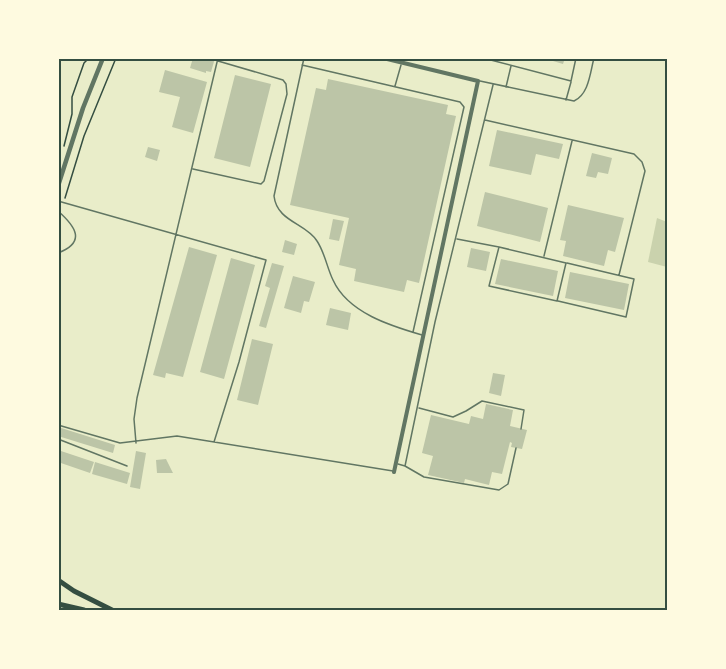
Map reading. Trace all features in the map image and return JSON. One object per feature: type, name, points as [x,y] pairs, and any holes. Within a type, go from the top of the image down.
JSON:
[{"type":"main road","points":[[58,580],[74,591],[112,610]]},
{"type":"main road","points":[[58,604],[84,610]]},
{"type":"street","points":[[58,186],[83,108],[103,58]]},
{"type":"street","points":[[382,58],[478,81],[394,472]]},
{"type":"lane","points":[[304,58],[274,196],[275,206],[317,240],[334,283],[350,301],[394,327],[425,336]]},
{"type":"lane","points":[[483,58],[571,81]]},
{"type":"lane","points":[[566,101],[576,58]]},
{"type":"lane","points":[[478,81],[574,101],[584,95],[594,58]]},
{"type":"lane","points":[[136,443],[134,419],[137,398],[218,60],[283,80],[287,94],[264,181],[261,184],[192,169]]},
{"type":"lane","points":[[395,87],[402,61]]},
{"type":"lane","points":[[302,65],[460,102],[464,107],[413,332]]},
{"type":"lane","points":[[506,87],[512,66]]},
{"type":"lane","points":[[405,466],[493,85]]},
{"type":"lane","points":[[485,120],[634,154],[644,166],[645,171],[619,275]]},
{"type":"lane","points":[[543,257],[573,140]]},
{"type":"lane","points":[[58,201],[266,260],[240,362],[214,442]]},
{"type":"lane","points":[[58,211],[73,224],[75,232],[72,244],[66,250],[58,253]]},
{"type":"lane","points":[[456,239],[499,247],[634,279],[626,317],[489,286],[499,247]]},
{"type":"lane","points":[[557,301],[566,263]]},
{"type":"lane","points":[[417,408],[453,417],[482,401],[520,408],[525,412],[521,429]]},
{"type":"lane","points":[[58,425],[115,443],[136,443],[170,436],[394,472]]},
{"type":"lane","points":[[58,439],[127,466]]},
{"type":"lane","points":[[396,464],[405,466],[424,477],[499,490],[508,484],[516,448]]},
{"type":"path","points":[[64,145],[72,114],[72,97],[84,63],[88,58]]},
{"type":"path","points":[[64,202],[84,136],[116,58]]},
{"type":"green space","points":[[657,218],[667,222],[667,267],[648,262]]},
{"type":"building","points":[[193,58],[215,58],[211,72],[206,71],[206,73],[190,68]]},
{"type":"building","points":[[543,58],[565,58],[563,64]]},
{"type":"building","points":[[165,70],[207,82],[193,133],[172,127],[180,97],[159,92]]},
{"type":"building","points":[[235,75],[271,84],[250,167],[214,158]]},
{"type":"building","points":[[328,79],[448,105],[446,114],[456,116],[419,283],[407,280],[404,292],[354,281],[356,269],[339,265],[349,218],[290,205],[316,88],[326,90]]},
{"type":"building","points":[[497,130],[563,144],[559,159],[536,154],[531,175],[489,166]]},
{"type":"building","points":[[148,147],[160,150],[157,161],[145,157]]},
{"type":"building","points":[[592,153],[612,158],[608,174],[598,172],[596,178],[586,176]]},
{"type":"building","points":[[485,192],[548,208],[540,242],[477,226]]},
{"type":"building","points":[[568,205],[624,218],[615,252],[608,250],[604,266],[563,256],[566,241],[560,240]]},
{"type":"building","points":[[333,219],[344,221],[339,241],[329,239]]},
{"type":"building","points":[[285,240],[297,244],[294,255],[282,252]]},
{"type":"building","points":[[189,247],[217,255],[183,377],[166,373],[165,378],[153,375]]},
{"type":"building","points":[[471,248],[490,252],[486,271],[467,267]]},
{"type":"building","points":[[231,258],[255,265],[224,379],[200,372]]},
{"type":"building","points":[[501,259],[558,271],[553,296],[495,284]]},
{"type":"building","points":[[272,263],[284,266],[266,328],[259,326],[270,288],[265,286]]},
{"type":"building","points":[[570,272],[629,284],[624,310],[565,298]]},
{"type":"building","points":[[293,276],[315,282],[309,302],[304,301],[301,313],[284,308]]},
{"type":"building","points":[[330,308],[351,313],[348,330],[326,325]]},
{"type":"building","points":[[252,339],[273,344],[258,405],[237,400]]},
{"type":"building","points":[[493,373],[505,375],[501,396],[489,393]]},
{"type":"building","points":[[486,404],[513,410],[510,426],[527,430],[522,449],[511,447],[510,442],[502,474],[492,472],[489,485],[465,479],[464,483],[428,475],[433,456],[422,453],[431,415],[469,424],[471,416],[483,419]]},
{"type":"building","points":[[58,427],[115,445],[113,453],[58,436]]},
{"type":"building","points":[[58,450],[94,462],[90,473],[58,462]]},
{"type":"building","points":[[136,451],[146,453],[140,489],[130,487]]},
{"type":"building","points":[[166,459],[173,473],[157,473],[156,460]]},
{"type":"building","points":[[95,462],[130,473],[127,484],[92,474]]}]
